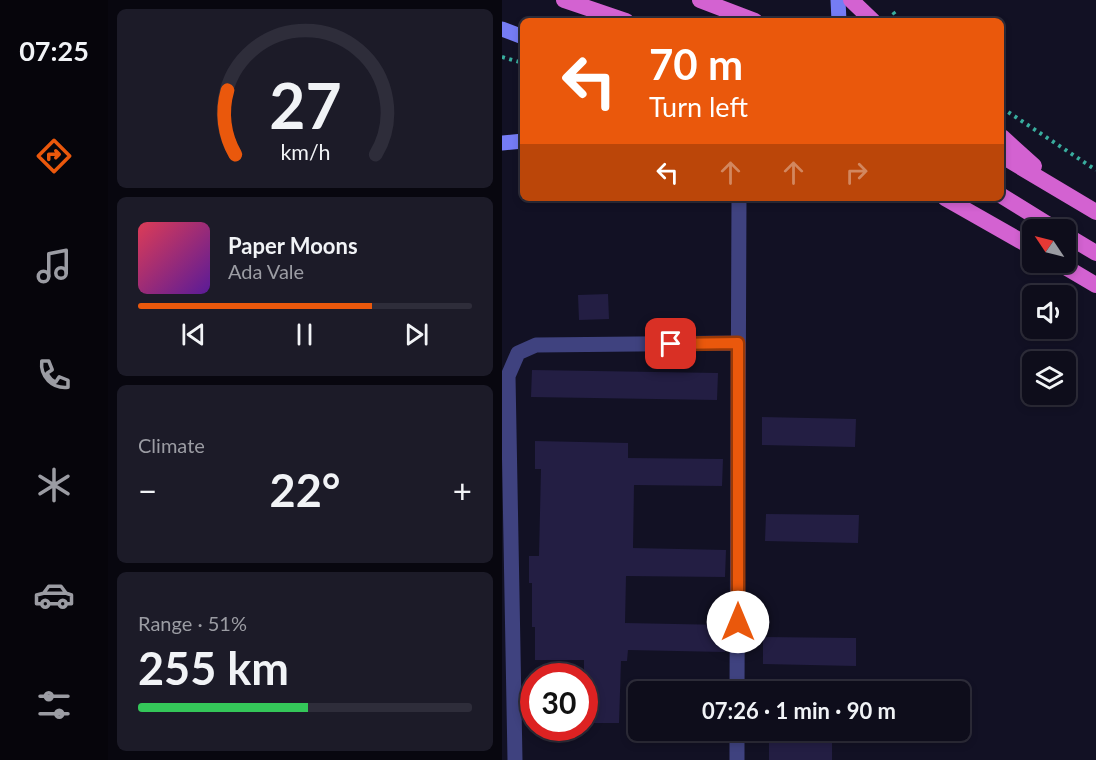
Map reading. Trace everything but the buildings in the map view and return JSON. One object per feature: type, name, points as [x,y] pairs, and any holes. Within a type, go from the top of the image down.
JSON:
[{"type":"highway","points":[[564,0],[617,18]]},
{"type":"highway","points":[[700,0],[747,18]]},
{"type":"highway","points":[[852,0],[870,18]]},
{"type":"highway","points":[[1004,139],[1066,195]]},
{"type":"highway","points":[[1004,157],[1096,212]]},
{"type":"highway","points":[[1004,197],[1039,219]]},
{"type":"highway","points":[[950,201],[1022,242]]},
{"type":"highway","points":[[1076,241],[1096,253]]},
{"type":"highway","points":[[1076,273],[1096,285]]},
{"type":"main road","points":[[838,0],[839,18]]},
{"type":"main road","points":[[502,29],[520,36]]},
{"type":"main road","points":[[502,143],[520,141]]},
{"type":"street","points":[[737,681],[739,201]]},
{"type":"street","points":[[511,754],[508,376],[518,354],[536,345],[738,343]]},
{"type":"street","points":[[737,741],[737,760]]},
{"type":"path","points":[[892,10],[898,18]]},
{"type":"path","points":[[502,57],[520,62]]},
{"type":"path","points":[[1004,109],[1096,170]]},
{"type":"route","points":[[671,344],[738,343],[738,622]]}]
